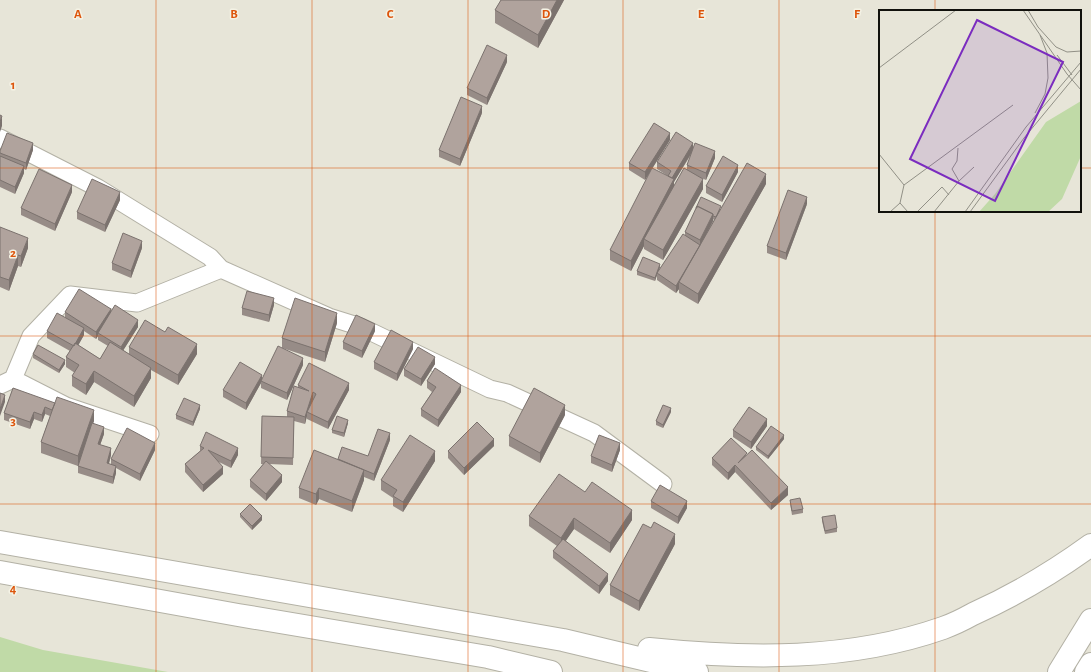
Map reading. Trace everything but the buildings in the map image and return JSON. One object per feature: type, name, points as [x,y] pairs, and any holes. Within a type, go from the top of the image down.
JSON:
[{"type":"highway","points":[[0,542],[563,640],[697,672]]},
{"type":"highway","points":[[563,640],[701,654],[775,655],[831,653],[877,646],[944,628],[997,603],[1053,572],[1091,545]]},
{"type":"highway","points":[[0,572],[488,657],[551,672]]},
{"type":"highway","points":[[1059,672],[1091,620]]},
{"type":"highway","points":[[1086,672],[1091,664]]},
{"type":"street","points":[[0,138],[98,188],[210,257],[220,268],[329,317],[361,327],[490,389],[507,393],[594,433],[663,484]]},
{"type":"street","points":[[150,434],[66,406],[6,382],[31,336],[70,295],[137,303],[220,268]]},
{"type":"green space","points":[[0,637],[43,650],[168,672],[0,672]]}]
